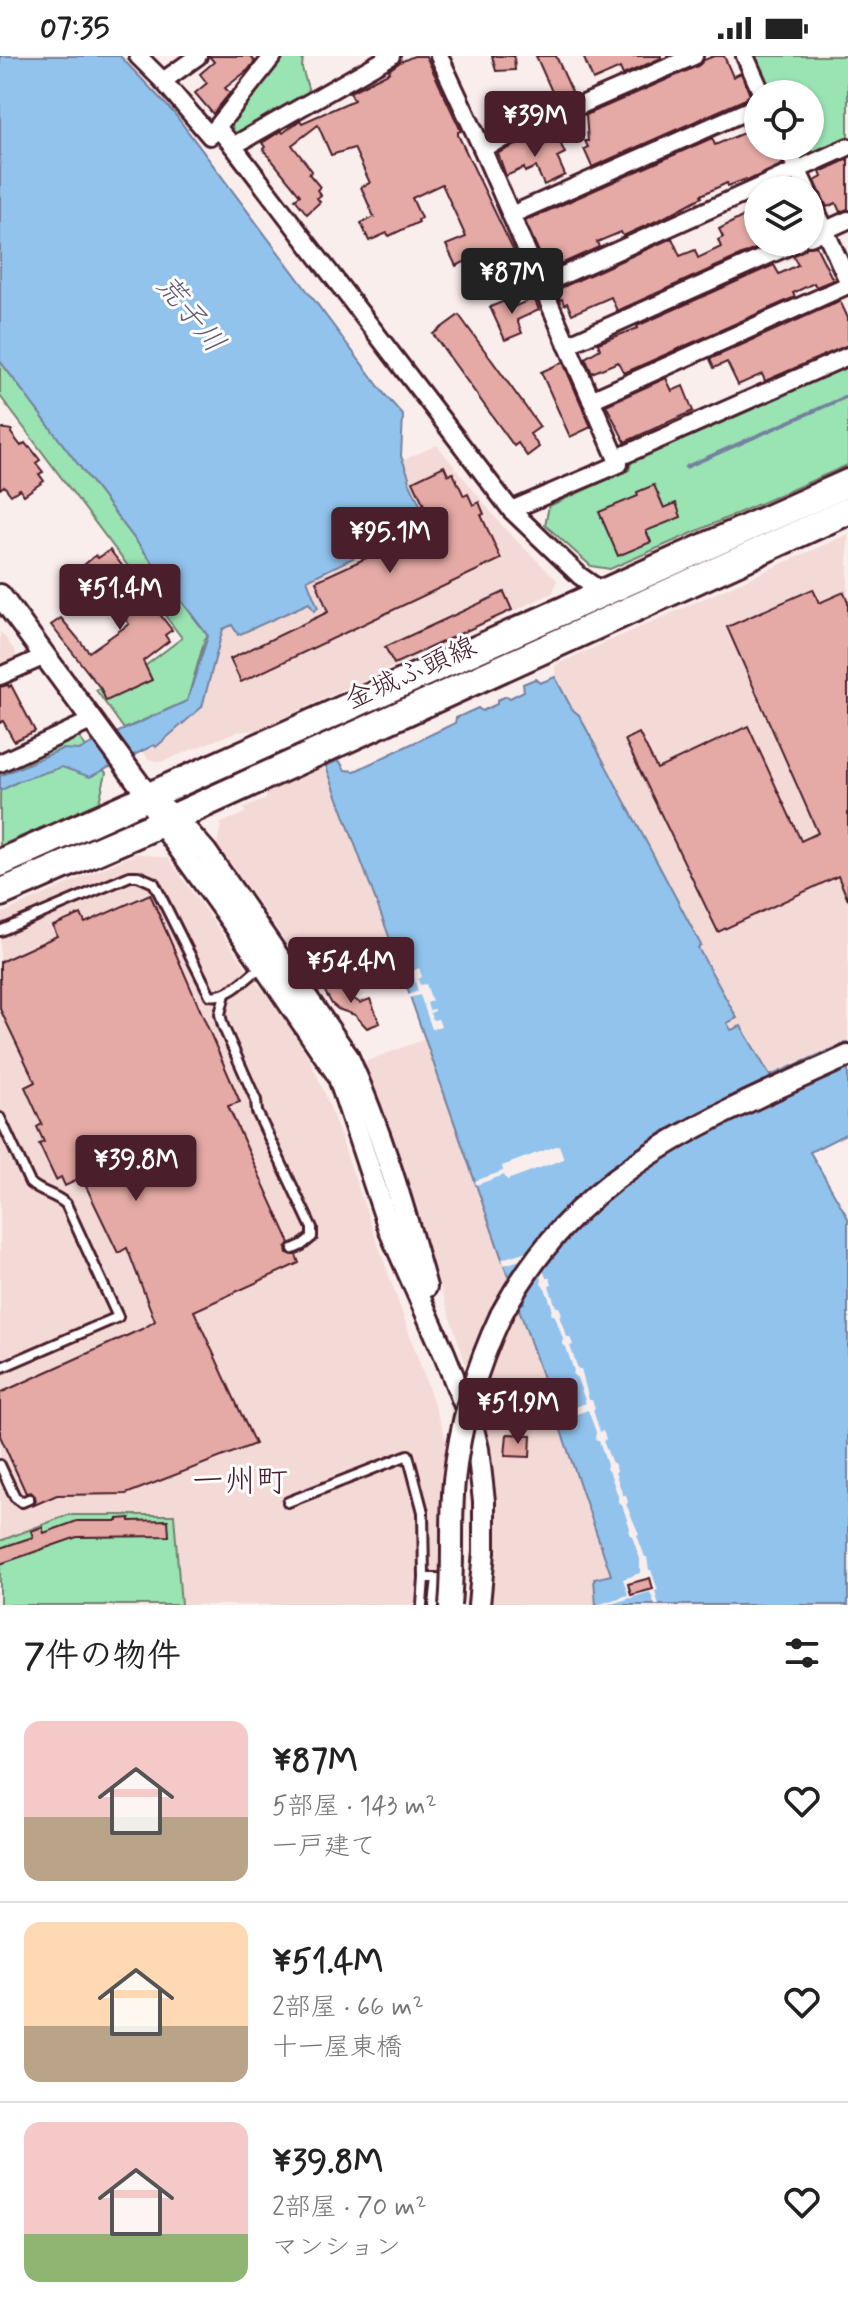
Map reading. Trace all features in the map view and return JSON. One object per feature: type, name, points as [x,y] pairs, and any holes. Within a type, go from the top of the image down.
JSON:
[{"type":"main road","name":"金城ふ頭線","points":[[0,863],[848,483]]},
{"type":"main road","name":"金城ふ頭線","points":[[0,893],[168,820],[848,511]]},
{"type":"street","points":[[138,56],[210,136],[273,56]]},
{"type":"street","points":[[163,81],[198,56]]},
{"type":"street","points":[[233,146],[391,56]]},
{"type":"street","points":[[439,56],[619,464],[511,510]]},
{"type":"street","points":[[482,148],[694,56]]},
{"type":"street","points":[[745,56],[756,80]]},
{"type":"street","points":[[511,215],[744,112]]},
{"type":"street","points":[[217,127],[511,510],[580,576],[604,593]]},
{"type":"street","points":[[541,285],[848,147]]},
{"type":"street","points":[[793,160],[801,176]]},
{"type":"street","points":[[824,230],[848,220]]},
{"type":"street","points":[[591,400],[848,283],[824,244]]},
{"type":"street","points":[[567,345],[767,256]]},
{"type":"street","points":[[617,458],[848,356]]},
{"type":"street","points":[[0,595],[148,796],[168,820],[206,852],[338,1075],[390,1231],[471,1421],[478,1449],[484,1501],[484,1552],[479,1605]]},
{"type":"street","points":[[0,676],[45,656]]},
{"type":"street","points":[[0,763],[98,728]]},
{"type":"street","points":[[450,1605],[454,1482],[459,1438],[486,1346],[513,1293],[540,1254],[579,1209],[606,1184],[668,1141],[848,1056]]},
{"type":"lane","points":[[0,931],[130,876],[138,876],[154,883],[210,995],[217,997],[225,994],[270,960]]},
{"type":"lane","points":[[225,994],[220,1014],[223,1026],[256,1100],[257,1112],[312,1228],[312,1237],[293,1249]]},
{"type":"lane","points":[[0,1118],[30,1183],[66,1204],[118,1317],[0,1368]]},
{"type":"lane","points":[[288,1502],[408,1455],[423,1512],[422,1605]]},
{"type":"lane","points":[[0,1465],[15,1497],[22,1502],[29,1499]]},
{"type":"lane","points":[[424,1578],[437,1578],[434,1605]]},
{"type":"shaded area","points":[[437,445],[505,529],[557,580],[553,593],[257,730],[236,732],[161,762],[148,759],[143,750],[156,747],[210,675],[223,629],[310,603],[314,610],[318,609],[306,580],[427,522],[407,478],[403,460]]},
{"type":"shaded area","points":[[848,534],[848,1042],[769,1077],[742,1026],[731,1031],[727,1023],[736,1017],[579,716],[555,677],[555,665]]},
{"type":"shaded area","points":[[0,631],[16,652],[15,660],[0,667]]},
{"type":"shaded area","points":[[326,766],[390,939],[305,970],[217,844],[221,823],[245,813],[244,808],[266,799],[266,793]]},
{"type":"shaded area","points":[[137,853],[168,858],[258,984],[279,1008],[310,1059],[328,1101],[447,1441],[437,1605],[0,1605],[0,914]]},
{"type":"shaded area","points":[[425,1039],[507,1275],[512,1275],[524,1303],[519,1306],[612,1575],[594,1579],[596,1605],[492,1605],[497,1501],[482,1414],[364,1062]]},
{"type":"green space","points":[[280,56],[303,56],[302,68],[310,95],[234,135],[231,120]]},
{"type":"green space","points":[[755,56],[848,56],[848,140],[824,151],[824,80],[766,80]]},
{"type":"green space","points":[[848,360],[848,465],[610,569],[591,566],[545,525],[549,506],[629,470],[633,456]]},
{"type":"green space","points":[[0,361],[208,636],[187,701],[124,729],[96,690],[145,666],[182,638],[0,396]]},
{"type":"green space","points":[[78,736],[106,773],[99,802],[0,846],[0,772]]},
{"type":"green space","points":[[68,1515],[174,1515],[181,1605],[0,1605],[0,1541]]},
{"type":"water","name":"荒子川","points":[[0,56],[120,56],[174,113],[403,415],[401,456],[428,522],[307,580],[318,608],[314,611],[309,603],[238,635],[232,625],[223,629],[202,707],[156,747],[154,745],[90,777],[62,767],[19,781],[0,791],[0,776],[62,749],[79,750],[187,701],[208,636],[0,361]]},
{"type":"water","points":[[555,677],[572,709],[579,715],[701,945],[698,948],[737,1018],[727,1023],[731,1030],[741,1026],[770,1076],[848,1042],[848,1133],[810,1152],[848,1218],[848,1605],[596,1605],[594,1579],[611,1575],[518,1306],[524,1303],[512,1275],[508,1276],[326,766],[339,760],[345,770],[355,771],[455,723],[456,718],[478,708],[482,711],[497,704],[497,700],[524,691],[523,684],[535,679],[540,683]]},
{"type":"pier","points":[[419,968],[422,977],[418,979],[420,985],[426,984],[432,1001],[427,1003],[429,1010],[435,1009],[430,1013],[441,1026],[432,1029],[420,995],[409,998],[408,995],[418,991],[412,971]]},
{"type":"pier","points":[[559,1145],[564,1159],[507,1180],[504,1175],[476,1185],[475,1181],[503,1171],[502,1166]]},
{"type":"pier","points":[[533,1249],[537,1252],[546,1278],[550,1278],[552,1285],[549,1286],[556,1307],[562,1314],[559,1316],[573,1345],[570,1346],[578,1369],[581,1369],[600,1432],[603,1431],[606,1439],[603,1441],[617,1471],[623,1495],[626,1495],[626,1504],[658,1590],[655,1591],[659,1605],[655,1605],[650,1592],[608,1605],[597,1605],[628,1595],[623,1579],[640,1573],[640,1559],[606,1469],[599,1441],[595,1439],[596,1432],[588,1410],[559,1420],[557,1414],[586,1403],[573,1374],[566,1347],[562,1344],[555,1316],[551,1314],[552,1307],[533,1256],[504,1265],[502,1259]]},
{"type":"building","points":[[209,56],[250,56],[255,61],[225,88],[230,93],[213,114],[195,93],[207,83],[200,74],[214,62]]},
{"type":"building","points":[[414,56],[426,56],[461,131],[458,135],[519,262],[507,267],[501,252],[477,262],[475,257],[456,266],[446,245],[466,237],[442,184],[412,198],[421,218],[419,222],[389,236],[387,233],[369,241],[361,223],[374,217],[361,187],[370,183],[354,148],[331,155],[318,125],[292,145],[320,187],[317,190],[321,195],[317,198],[320,202],[307,214],[295,199],[300,195],[263,149],[262,143],[300,120],[302,123],[354,100],[350,92]]},
{"type":"building","points":[[492,56],[514,56],[515,70],[496,71]]},
{"type":"building","points":[[536,56],[556,56],[574,96],[557,103]]},
{"type":"building","points":[[583,56],[661,58],[623,75],[620,68],[593,80]]},
{"type":"building","points":[[724,56],[733,77],[741,73],[744,100],[592,167],[584,149],[588,147],[585,141],[588,141],[586,115],[698,66],[704,60]]},
{"type":"building","points":[[744,133],[744,160],[781,160],[783,164],[758,176],[744,176],[744,180],[728,186],[727,183],[663,218],[623,236],[621,232],[597,242],[599,247],[561,264],[556,253],[542,259],[525,221],[712,138],[715,145]]},
{"type":"building","points":[[539,135],[543,145],[558,138],[565,153],[557,157],[565,175],[544,185],[536,167],[525,172],[524,168],[506,176],[498,153]]},
{"type":"building","points":[[848,159],[848,209],[840,212],[836,203],[827,207],[824,176],[820,172]]},
{"type":"building","points":[[744,216],[744,254],[617,311],[611,297],[572,314],[567,303],[564,305],[560,300],[556,290],[672,238],[680,256],[695,250],[698,258],[721,247],[718,240],[723,237],[719,229]]},
{"type":"building","points":[[793,256],[821,256],[833,280],[816,287],[814,283],[793,293],[795,297],[624,373],[618,362],[592,373],[585,358],[600,349],[598,343],[638,328],[774,265],[779,274],[798,265]]},
{"type":"building","points":[[534,298],[539,310],[517,320],[522,333],[505,340],[490,307],[507,300],[511,308]]},
{"type":"building","points":[[840,301],[848,318],[848,345],[765,381],[762,374],[738,385],[727,362],[714,368],[710,359]]},
{"type":"building","points":[[459,315],[540,427],[530,434],[539,447],[527,456],[518,443],[514,446],[433,334]]},
{"type":"building","points":[[563,362],[591,427],[570,437],[541,372]]},
{"type":"building","points":[[666,378],[672,391],[683,386],[693,411],[625,442],[606,405]]},
{"type":"building","points":[[0,428],[12,430],[21,446],[25,443],[40,460],[36,463],[43,472],[39,474],[44,481],[24,495],[20,489],[11,495],[4,486],[0,489]]},
{"type":"building","points":[[444,466],[448,475],[453,473],[464,496],[468,494],[473,505],[479,502],[484,514],[481,515],[501,559],[241,682],[230,659],[328,612],[316,581],[434,527],[413,481]]},
{"type":"building","points":[[654,485],[664,508],[676,503],[681,517],[646,531],[651,542],[618,556],[599,512],[638,496],[637,492]]},
{"type":"building","points":[[110,550],[172,630],[165,635],[169,641],[143,661],[152,680],[106,701],[101,689],[51,625],[61,618],[89,652],[129,624],[84,565],[96,555],[98,558]]},
{"type":"building","points":[[813,589],[819,603],[844,592],[848,602],[848,900],[838,876],[718,932],[625,740],[639,733],[657,769],[748,726],[801,841],[818,833],[727,627]]},
{"type":"building","points":[[504,592],[512,610],[394,664],[385,647]]},
{"type":"building","points":[[11,685],[35,731],[14,741],[3,721],[0,723],[0,687]]},
{"type":"building","points":[[150,894],[240,1102],[228,1106],[290,1243],[287,1253],[296,1255],[299,1263],[194,1311],[255,1444],[126,1494],[57,1495],[32,1506],[35,1496],[31,1492],[26,1493],[0,1436],[0,1393],[155,1321],[127,1248],[118,1253],[82,1178],[65,1186],[61,1177],[56,1180],[39,1144],[44,1142],[37,1127],[42,1124],[25,1087],[35,1082],[0,1009],[0,962],[57,936],[53,926],[81,914],[85,923]]},
{"type":"building","points":[[321,977],[360,1003],[370,999],[380,1023],[367,1028],[355,1015],[338,1009],[324,990]]},
{"type":"building","points":[[507,1434],[531,1435],[530,1457],[505,1456]]},
{"type":"building","points":[[130,1518],[130,1521],[168,1520],[169,1536],[77,1537],[0,1564],[0,1548],[33,1537],[31,1531],[42,1527],[44,1533],[77,1521]]},
{"type":"building","points":[[650,1578],[653,1589],[631,1595],[628,1584]]},
{"type":"waterway","points":[[686,467],[848,396]]},
{"type":"district","name":"一州町","points":[[240,1482]]}]
